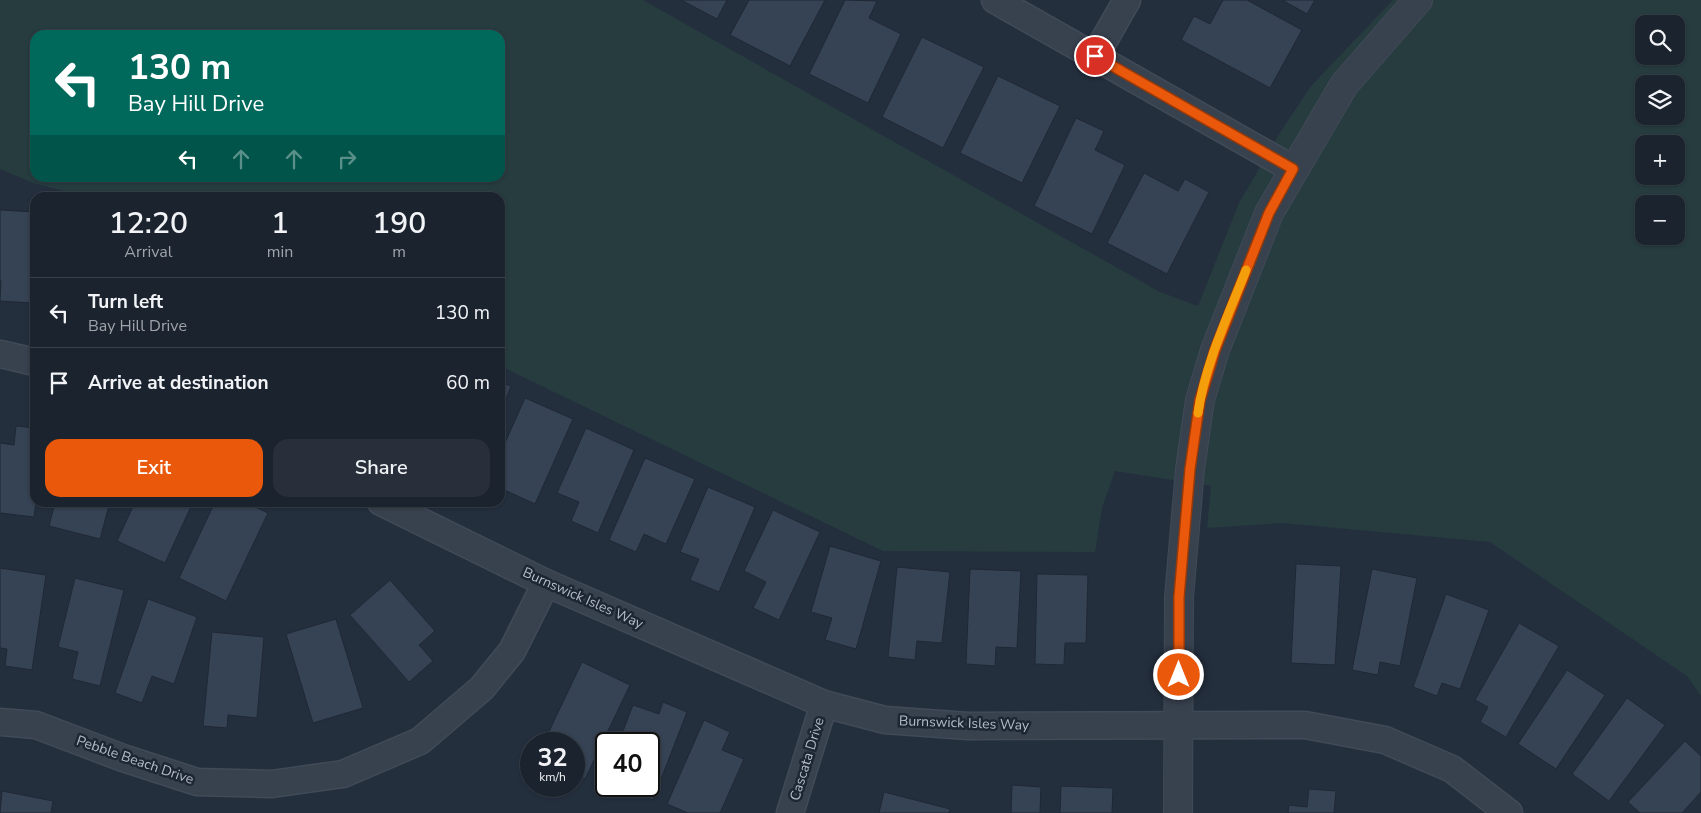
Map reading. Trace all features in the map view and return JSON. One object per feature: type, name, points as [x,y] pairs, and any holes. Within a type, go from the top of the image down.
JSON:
[{"type":"street","points":[[996,0],[1293,169]]},
{"type":"street","points":[[1095,56],[1127,0]]},
{"type":"street","points":[[1178,813],[1179,597],[1190,469],[1200,400],[1215,350],[1265,222],[1293,169],[1344,85],[1418,0]]},
{"type":"street","points":[[0,354],[30,361]]},
{"type":"street","name":"Burnswick Isles Way","points":[[391,507],[546,583],[824,704],[886,720],[968,726],[1178,727],[1305,725],[1385,740],[1452,770],[1509,813]]},
{"type":"street","name":"Pebble Beach Drive","points":[[0,722],[36,725],[123,758],[197,782],[272,784],[343,774],[420,741],[482,688],[512,651],[546,583]]},
{"type":"street","name":"Cascata Drive","points":[[790,813],[824,704]]},
{"type":"green space","points":[[0,0],[643,0],[1160,292],[1198,306],[1239,203],[1281,131],[1311,86],[1393,0],[1701,0],[1701,696],[1687,676],[1490,542],[1282,523],[1207,528],[1211,486],[1115,471],[1102,508],[1095,552],[883,551],[505,368],[505,192],[68,192],[31,182],[505,182],[505,30],[30,30],[30,182],[0,169]]},
{"type":"building","points":[[681,0],[727,0],[717,19]]},
{"type":"building","points":[[749,0],[825,0],[790,66],[730,35]]},
{"type":"building","points":[[845,0],[877,1],[869,18],[901,34],[868,103],[809,74]]},
{"type":"building","points":[[1223,0],[1247,0],[1302,30],[1270,88],[1181,40],[1194,16],[1210,24]]},
{"type":"building","points":[[1282,0],[1315,0],[1307,14]]},
{"type":"building","points":[[922,37],[984,67],[943,148],[882,117]]},
{"type":"building","points":[[998,76],[1060,106],[1022,183],[960,153]]},
{"type":"building","points":[[1076,118],[1104,131],[1095,150],[1125,165],[1092,234],[1034,206]]},
{"type":"building","points":[[1144,173],[1178,191],[1185,179],[1209,192],[1167,274],[1107,243]]},
{"type":"building","points":[[0,210],[30,212],[30,303],[0,301]]},
{"type":"building","points":[[505,384],[511,386],[505,402]]},
{"type":"building","points":[[525,398],[573,419],[535,504],[505,490],[505,443]]},
{"type":"building","points":[[16,426],[30,427],[30,507],[35,507],[34,517],[0,513],[0,443],[14,445]]},
{"type":"building","points":[[586,428],[634,450],[598,533],[571,521],[579,502],[557,493]]},
{"type":"building","points":[[645,458],[695,479],[666,544],[644,534],[636,552],[609,540]]},
{"type":"building","points":[[708,487],[755,507],[719,592],[690,580],[699,559],[680,552]]},
{"type":"building","points":[[54,507],[109,507],[100,539],[49,526]]},
{"type":"building","points":[[133,507],[191,507],[165,563],[117,541]]},
{"type":"building","points":[[213,507],[255,507],[268,513],[226,601],[179,578]]},
{"type":"building","points":[[773,510],[820,532],[779,620],[753,608],[766,582],[744,571]]},
{"type":"building","points":[[830,546],[881,561],[856,649],[825,640],[832,618],[811,612]]},
{"type":"building","points":[[1296,564],[1341,566],[1335,665],[1291,663]]},
{"type":"building","points":[[897,567],[950,572],[942,643],[917,641],[915,660],[888,657]]},
{"type":"building","points":[[0,568],[46,575],[32,670],[5,666],[7,649],[0,648]]},
{"type":"building","points":[[970,569],[1021,571],[1017,648],[996,647],[995,666],[966,664]]},
{"type":"building","points":[[1372,569],[1417,578],[1400,666],[1380,662],[1378,675],[1352,670]]},
{"type":"building","points":[[1037,574],[1088,575],[1086,643],[1065,643],[1064,665],[1035,664]]},
{"type":"building","points":[[75,578],[124,590],[100,686],[72,679],[78,652],[58,647]]},
{"type":"building","points":[[390,580],[435,631],[419,645],[433,661],[409,682],[350,615]]},
{"type":"building","points":[[1446,594],[1489,610],[1460,689],[1442,683],[1437,696],[1413,687]]},
{"type":"building","points":[[148,599],[197,617],[174,684],[152,676],[142,703],[115,693]]},
{"type":"building","points":[[336,619],[363,708],[313,723],[286,634]]},
{"type":"building","points":[[1519,623],[1559,646],[1506,737],[1480,722],[1488,707],[1475,700]]},
{"type":"building","points":[[212,632],[264,637],[257,718],[228,715],[227,728],[203,726]]},
{"type":"building","points":[[582,662],[630,685],[608,732],[595,732],[595,758],[585,779],[585,732],[549,732]]},
{"type":"building","points":[[1567,670],[1605,695],[1556,769],[1518,744]]},
{"type":"building","points":[[1627,698],[1665,725],[1609,801],[1572,774]]},
{"type":"building","points":[[663,702],[687,712],[660,782],[660,732],[623,732],[633,705],[659,714]]},
{"type":"building","points":[[704,720],[730,732],[722,750],[744,759],[720,813],[688,813],[667,804]]},
{"type":"building","points":[[1685,741],[1701,756],[1701,792],[1682,813],[1640,813],[1628,802]]},
{"type":"building","points":[[1012,785],[1041,787],[1040,813],[1011,813]]},
{"type":"building","points":[[1061,786],[1113,788],[1112,813],[1060,813]]},
{"type":"building","points":[[1309,789],[1336,791],[1334,813],[1288,813],[1289,805],[1307,807]]},
{"type":"building","points":[[2,791],[53,801],[51,813],[0,813]]},
{"type":"building","points":[[884,792],[950,809],[949,813],[879,813]]},
{"type":"slow traffic","points":[[1198,413],[1215,350],[1246,270]]},
{"type":"route","points":[[1095,56],[1293,169],[1269,213],[1215,350],[1200,400],[1190,469],[1179,597],[1179,675]]}]
